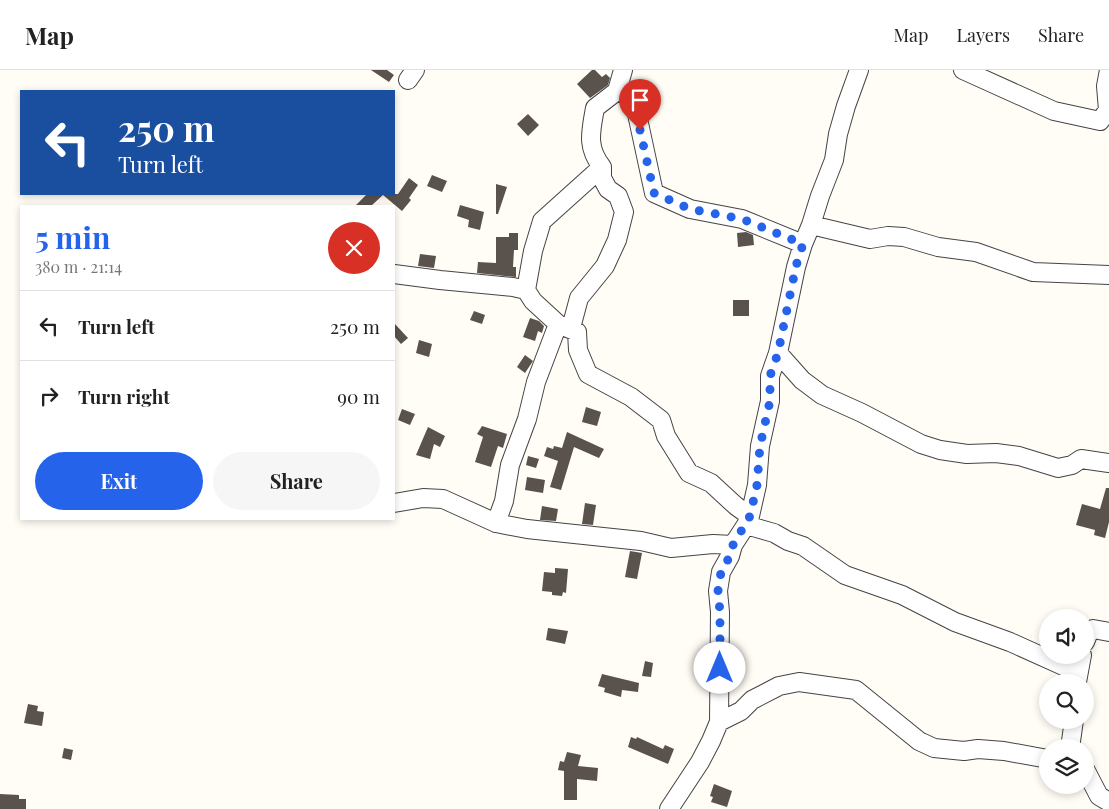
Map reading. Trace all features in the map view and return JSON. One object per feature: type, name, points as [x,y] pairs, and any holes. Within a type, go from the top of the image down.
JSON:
[{"type":"street","points":[[669,809],[700,762],[719,722],[720,612],[718,591],[721,572],[730,556],[733,545],[748,521],[757,485],[760,446],[770,401],[770,376],[778,353],[796,266],[834,160],[838,134],[859,70]]},
{"type":"street","points":[[963,70],[1054,111],[1100,121],[1108,110],[1106,86],[1109,70]]},
{"type":"street","points":[[621,76],[637,114],[654,193],[690,209],[742,219],[803,244]]},
{"type":"street","points":[[496,523],[504,501],[510,465],[527,419],[536,382],[579,298],[605,266],[617,240],[624,212],[618,196],[608,189],[602,178],[602,167],[597,160],[590,137],[595,108],[617,91],[621,76]]},
{"type":"street","points":[[602,167],[542,221],[533,251],[526,290],[533,301],[564,326],[577,332],[578,350],[588,374],[631,397],[661,420],[666,436],[689,473],[711,483],[736,506],[748,521],[788,541],[803,546],[845,575],[902,595],[955,622],[1010,642],[1070,669],[1074,674]]},
{"type":"street","points":[[811,226],[870,239],[904,236],[938,247],[976,252],[1033,272],[1109,275]]},
{"type":"street","points":[[395,274],[526,290]]},
{"type":"street","points":[[778,353],[802,380],[822,395],[862,413],[921,444],[940,450],[967,454],[996,453],[1019,456],[1058,468],[1072,465],[1081,460],[1109,463]]},
{"type":"street","points":[[395,503],[423,498],[443,498],[496,523],[527,529],[641,541],[671,548],[713,544],[733,545]]},
{"type":"street","points":[[1094,629],[1109,632]]},
{"type":"street","points":[[719,722],[741,711],[752,700],[779,686],[799,682],[856,690],[919,741],[934,748],[964,751],[978,749],[1004,751],[1039,757]]},
{"type":"street","points":[[1094,786],[1099,796],[1109,802]]},
{"type":"building","points":[[371,70],[387,70],[394,75],[389,82]]},
{"type":"building","points":[[592,70],[595,70],[602,77],[606,74],[610,78],[608,85],[590,98],[577,84]]},
{"type":"building","points":[[528,114],[539,125],[528,136],[517,124]]},
{"type":"building","points":[[432,175],[447,181],[442,192],[427,186]]},
{"type":"building","points":[[409,178],[418,185],[409,198],[411,200],[402,211],[383,195],[398,194]]},
{"type":"building","points":[[496,184],[507,187],[498,214],[496,214]]},
{"type":"building","points":[[366,195],[383,195],[372,205],[356,205]]},
{"type":"building","points":[[460,205],[484,212],[480,230],[468,227],[469,220],[457,216]]},
{"type":"building","points":[[746,232],[753,235],[754,245],[738,247],[737,233]]},
{"type":"building","points":[[509,233],[518,233],[518,250],[514,250],[513,267],[516,267],[516,277],[477,273],[478,262],[496,263],[496,237],[509,237]]},
{"type":"building","points":[[420,254],[436,256],[434,268],[418,266]]},
{"type":"building","points":[[733,300],[749,300],[749,316],[733,316]]},
{"type":"building","points":[[474,311],[485,315],[482,324],[470,320]]},
{"type":"building","points":[[530,318],[539,321],[544,326],[542,333],[538,331],[535,341],[523,337]]},
{"type":"building","points":[[395,324],[408,338],[401,344],[395,337]]},
{"type":"building","points":[[419,340],[432,344],[429,357],[416,353]]},
{"type":"building","points":[[525,355],[533,361],[525,373],[517,367]]},
{"type":"building","points":[[586,407],[601,412],[597,426],[582,422]]},
{"type":"building","points":[[402,409],[415,414],[410,425],[398,420]]},
{"type":"building","points":[[482,426],[507,434],[503,448],[498,446],[491,467],[475,462],[483,437],[477,434]]},
{"type":"building","points":[[428,427],[445,436],[440,447],[434,444],[430,459],[416,455]]},
{"type":"building","points":[[567,432],[604,449],[599,458],[574,447],[561,490],[550,487],[558,461],[544,456],[547,447],[553,449],[554,446],[562,448]]},
{"type":"building","points":[[528,456],[539,459],[536,468],[526,465]]},
{"type":"building","points":[[527,477],[545,480],[543,493],[525,490]]},
{"type":"building","points":[[1106,488],[1109,488],[1109,522],[1105,538],[1094,535],[1095,530],[1076,525],[1082,504],[1100,509]]},
{"type":"building","points":[[585,503],[596,505],[593,525],[582,524]]},
{"type":"building","points":[[542,506],[558,509],[556,521],[540,520]]},
{"type":"building","points":[[630,551],[642,553],[637,579],[625,577]]},
{"type":"building","points":[[555,568],[568,569],[566,593],[563,592],[562,596],[542,591],[544,572],[555,573]]},
{"type":"building","points":[[548,628],[568,631],[565,644],[546,640]]},
{"type":"building","points":[[645,661],[653,663],[651,677],[642,676]]},
{"type":"building","points":[[602,674],[639,683],[638,692],[622,690],[621,697],[604,692],[605,688],[598,686]]},
{"type":"building","points":[[28,704],[38,706],[37,711],[44,712],[42,726],[24,723]]},
{"type":"building","points":[[631,737],[636,739],[637,737],[663,749],[665,745],[674,749],[668,764],[628,747]]},
{"type":"building","points":[[64,748],[73,750],[71,760],[62,758]]},
{"type":"building","points":[[567,752],[581,755],[578,766],[598,768],[597,781],[577,779],[577,800],[564,800],[564,771],[558,770],[560,761],[564,762]]},
{"type":"building","points":[[714,784],[732,791],[727,807],[711,802],[713,797],[710,796]]},
{"type":"building","points":[[0,794],[19,795],[19,799],[26,799],[26,809],[0,809]]},
{"type":"route","points":[[640,130],[654,193],[690,209],[742,219],[803,244],[796,266],[778,353],[770,376],[770,401],[760,446],[757,485],[750,516],[733,545],[730,556],[721,572],[718,591],[720,668]]}]
